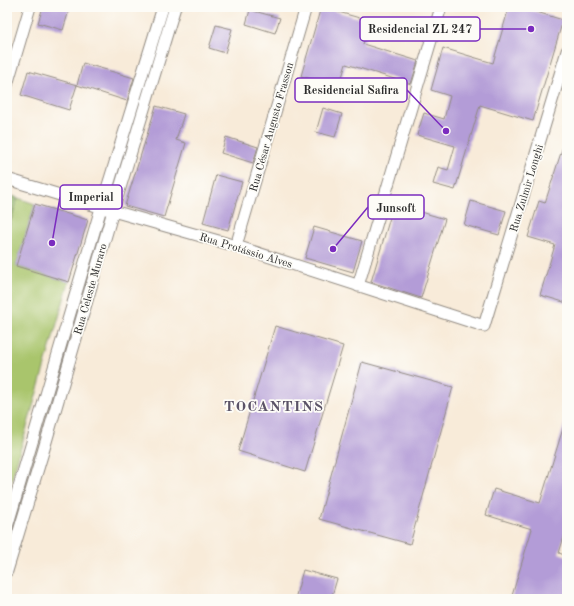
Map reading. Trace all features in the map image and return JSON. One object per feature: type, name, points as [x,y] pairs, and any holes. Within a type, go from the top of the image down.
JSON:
[{"type":"street","points":[[7,85],[30,7]]},
{"type":"street","name":"Rua Celeste Muraro","points":[[7,571],[113,211],[161,33],[163,7]]},
{"type":"street","name":"Rua Celeste Muraro","points":[[7,527],[102,208],[161,33],[175,7]]},
{"type":"street","name":"Rua César Augusto Frasson","points":[[236,246],[306,7]]},
{"type":"street","points":[[358,286],[441,7]]},
{"type":"street","name":"Rua Zulmir Longhi","points":[[484,326],[567,51]]},
{"type":"street","name":"Rua Protássio Alves","points":[[7,179],[236,246],[484,326]]},
{"type":"green space","points":[[7,194],[18,198],[7,233]]},
{"type":"green space","points":[[18,198],[35,204],[16,266],[69,282],[7,496],[7,233]]},
{"type":"building","points":[[43,7],[70,7],[63,30],[38,23]]},
{"type":"building","points":[[321,7],[370,21],[363,44],[418,61],[411,84],[346,64],[339,87],[301,76]]},
{"type":"building","points":[[509,7],[520,7],[563,20],[533,121],[480,105],[455,190],[433,184],[438,167],[448,170],[455,146],[417,135],[424,113],[444,119],[450,96],[431,90],[443,48],[493,63]]},
{"type":"building","points":[[250,10],[280,18],[275,33],[246,24]]},
{"type":"building","points":[[216,25],[232,29],[225,53],[209,48]]},
{"type":"building","points":[[83,63],[134,78],[127,101],[77,85]]},
{"type":"building","points":[[28,71],[77,85],[69,110],[21,95]]},
{"type":"building","points":[[156,106],[184,114],[176,140],[186,143],[164,217],[125,206]]},
{"type":"building","points":[[323,108],[342,114],[335,137],[316,132]]},
{"type":"building","points":[[226,137],[258,147],[253,163],[221,153]]},
{"type":"building","points":[[565,140],[567,140],[567,303],[540,295],[555,245],[528,237],[539,201],[545,203]]},
{"type":"building","points":[[216,175],[242,182],[228,230],[203,223]]},
{"type":"building","points":[[471,201],[506,211],[499,235],[464,225]]},
{"type":"building","points":[[35,204],[88,220],[69,282],[16,266]]},
{"type":"building","points":[[394,204],[445,219],[421,298],[371,282]]},
{"type":"building","points":[[314,227],[362,241],[353,272],[305,258]]},
{"type":"building","points":[[275,326],[343,346],[305,472],[238,451]]},
{"type":"building","points":[[362,362],[453,387],[410,544],[319,519]]},
{"type":"building","points":[[565,422],[567,423],[567,527],[559,553],[567,556],[567,599],[511,599],[532,529],[486,515],[494,489],[540,503]]},
{"type":"building","points":[[303,570],[337,579],[331,599],[295,599]]},
{"type":"place","name":"Residencial ZL 247","points":[[531,29]]},
{"type":"place","name":"Residencial Safira","points":[[446,131]]},
{"type":"place","name":"Imperial","points":[[52,243]]},
{"type":"place","name":"Junsoft","points":[[333,249]]},
{"type":"district","name":"TOCANTINS","points":[[274,406]]}]
